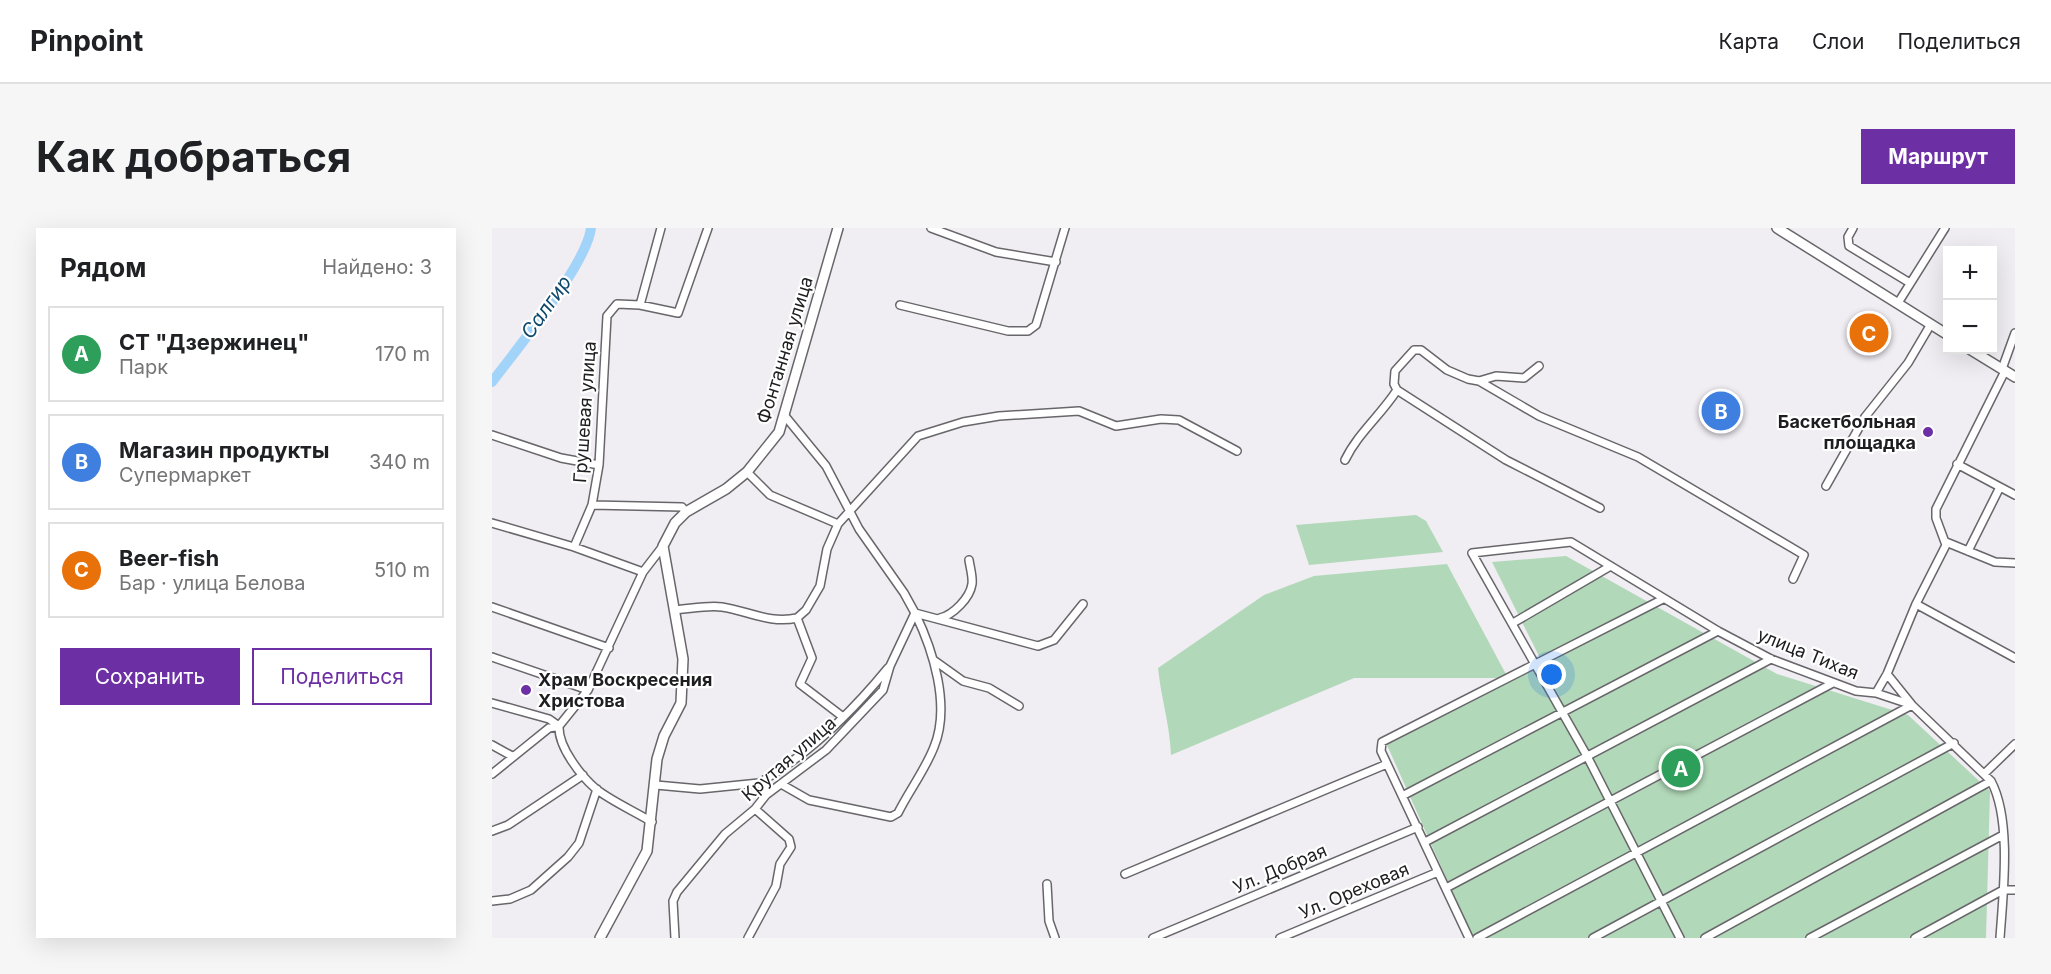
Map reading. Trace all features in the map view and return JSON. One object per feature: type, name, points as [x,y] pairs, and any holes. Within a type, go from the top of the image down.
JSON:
[{"type":"main road","name":"Фонтанная улица","points":[[663,546],[668,533],[686,512],[726,489],[747,472],[768,448],[785,416],[838,228]]},
{"type":"main road","points":[[1777,228],[1943,332]]},
{"type":"main road","points":[[1978,354],[2015,377]]},
{"type":"main road","points":[[600,938],[647,851],[660,746],[677,713],[683,686],[683,659],[663,546]]},
{"type":"street","points":[[661,228],[640,305],[678,314],[708,228]]},
{"type":"street","points":[[931,228],[996,252],[1056,262]]},
{"type":"street","points":[[900,305],[1008,331],[1028,331],[1036,325],[1065,228]]},
{"type":"street","points":[[1853,228],[1848,237],[1849,246],[1910,283]]},
{"type":"street","points":[[1898,303],[1945,228]]},
{"type":"street","name":"Грушевая улица","points":[[574,547],[592,505],[599,465],[607,316],[617,304],[640,305]]},
{"type":"street","points":[[1826,486],[1865,417],[1908,363],[1931,324]]},
{"type":"street","points":[[2015,333],[2004,370],[1936,509],[1936,518],[1946,542],[1995,562],[2015,562]]},
{"type":"street","points":[[1600,508],[1506,460],[1397,390],[1394,384],[1395,371],[1416,349],[1448,370],[1479,381],[1539,416],[1638,457],[1803,555],[1793,579]]},
{"type":"street","points":[[1479,381],[1496,376],[1524,378],[1539,366]]},
{"type":"street","points":[[1345,460],[1354,442],[1383,411],[1397,390]]},
{"type":"street","points":[[674,610],[721,607],[756,617],[785,620],[797,618],[806,610],[820,586],[827,549],[838,524],[918,436],[963,422],[1079,411],[1116,426],[1161,419],[1179,420],[1237,451]]},
{"type":"street","points":[[781,784],[809,800],[891,817],[895,815],[934,747],[939,726],[935,661],[915,613],[904,593],[859,529],[818,454],[785,416]]},
{"type":"street","points":[[492,435],[561,458],[599,465]]},
{"type":"street","points":[[1958,464],[2015,495]]},
{"type":"street","points":[[747,472],[770,495],[838,524]]},
{"type":"street","points":[[1968,551],[2000,487]]},
{"type":"street","points":[[592,505],[682,507],[686,512]]},
{"type":"street","points":[[492,523],[574,547],[643,572]]},
{"type":"street","name":"улица Тихая","points":[[1513,623],[1472,553],[1571,542],[1663,599],[1771,659],[1856,691],[1876,693],[1887,674],[1916,604],[1946,542]]},
{"type":"street","name":"Фонтанная улица","points":[[560,726],[588,690],[643,572],[663,546]]},
{"type":"street","points":[[940,618],[953,612],[968,594],[972,584],[969,560]]},
{"type":"street","points":[[1610,567],[1513,623],[1587,756],[1680,938]]},
{"type":"street","points":[[1469,938],[1380,748],[1384,740],[1663,599]]},
{"type":"street","points":[[915,613],[1038,646],[1054,640],[1083,604]]},
{"type":"street","points":[[1916,604],[2015,658]]},
{"type":"street","points":[[492,607],[609,648]]},
{"type":"street","name":"Крутая улица","points":[[675,938],[673,901],[677,892],[725,834],[755,809],[765,795],[826,750],[883,690],[890,666],[915,613]]},
{"type":"street","points":[[797,618],[812,658],[800,684],[843,717]]},
{"type":"street","points":[[1404,795],[1718,631]]},
{"type":"street","points":[[492,657],[588,690]]},
{"type":"street","points":[[1425,842],[1771,659]]},
{"type":"street","points":[[935,661],[963,681],[989,688],[1018,706]]},
{"type":"street","points":[[656,785],[700,789],[759,783],[785,768],[859,703],[890,666]]},
{"type":"street","points":[[1887,674],[1912,705],[1991,780],[1998,793],[2003,835],[2000,938]]},
{"type":"street","points":[[1446,888],[1833,683]]},
{"type":"street","points":[[1876,693],[1912,705]]},
{"type":"street","points":[[492,703],[549,719],[560,726],[562,741],[583,776],[597,789],[652,822]]},
{"type":"street","points":[[1477,938],[1912,705]]},
{"type":"street","points":[[492,774],[549,728],[560,726]]},
{"type":"street","points":[[1593,938],[1954,743]]},
{"type":"street","points":[[1984,774],[2015,744]]},
{"type":"street","points":[[492,745],[512,756]]},
{"type":"street","points":[[785,768],[808,763]]},
{"type":"street","points":[[1125,874],[1387,764]]},
{"type":"street","points":[[492,831],[508,825],[583,776]]},
{"type":"street","points":[[1705,938],[1991,780]]},
{"type":"street","points":[[759,783],[765,788],[765,795]]},
{"type":"street","points":[[492,901],[510,899],[531,890],[568,857],[579,843],[597,789]]},
{"type":"street","points":[[748,938],[776,886],[780,864],[791,847],[789,839],[755,809]]},
{"type":"street","name":"Ул. Добрая","points":[[1153,938],[1418,827]]},
{"type":"street","points":[[1810,938],[2003,835]]},
{"type":"street","name":"Ул. Ореховая","points":[[1280,938],[1438,872]]},
{"type":"street","points":[[1047,884],[1049,921],[1054,938]]},
{"type":"street","points":[[1915,938],[2003,890],[2015,890]]},
{"type":"green space","points":[[1416,515],[1426,521],[1443,552],[1309,565],[1296,525]]},
{"type":"green space","points":[[1566,556],[1777,674],[1908,715],[1990,791],[1986,938],[1473,938],[1387,745],[1543,664],[1492,562]]},
{"type":"green space","points":[[1447,564],[1508,678],[1354,678],[1171,755],[1158,668],[1264,595],[1314,576]]},
{"type":"waterway","name":"Салгир","points":[[492,382],[564,284],[587,244],[591,228]]},
{"type":"place","name":"Beer-fish","points":[[1869,333]]},
{"type":"place","name":"Магазин продукты","points":[[1721,411]]},
{"type":"place","name":"Баскетбольная площадка","points":[[1928,432]]},
{"type":"place","name":"Храм Воскресения Христова","points":[[526,690]]},
{"type":"place","name":"СТ \"Дзержинец\"","points":[[1681,768]]}]
